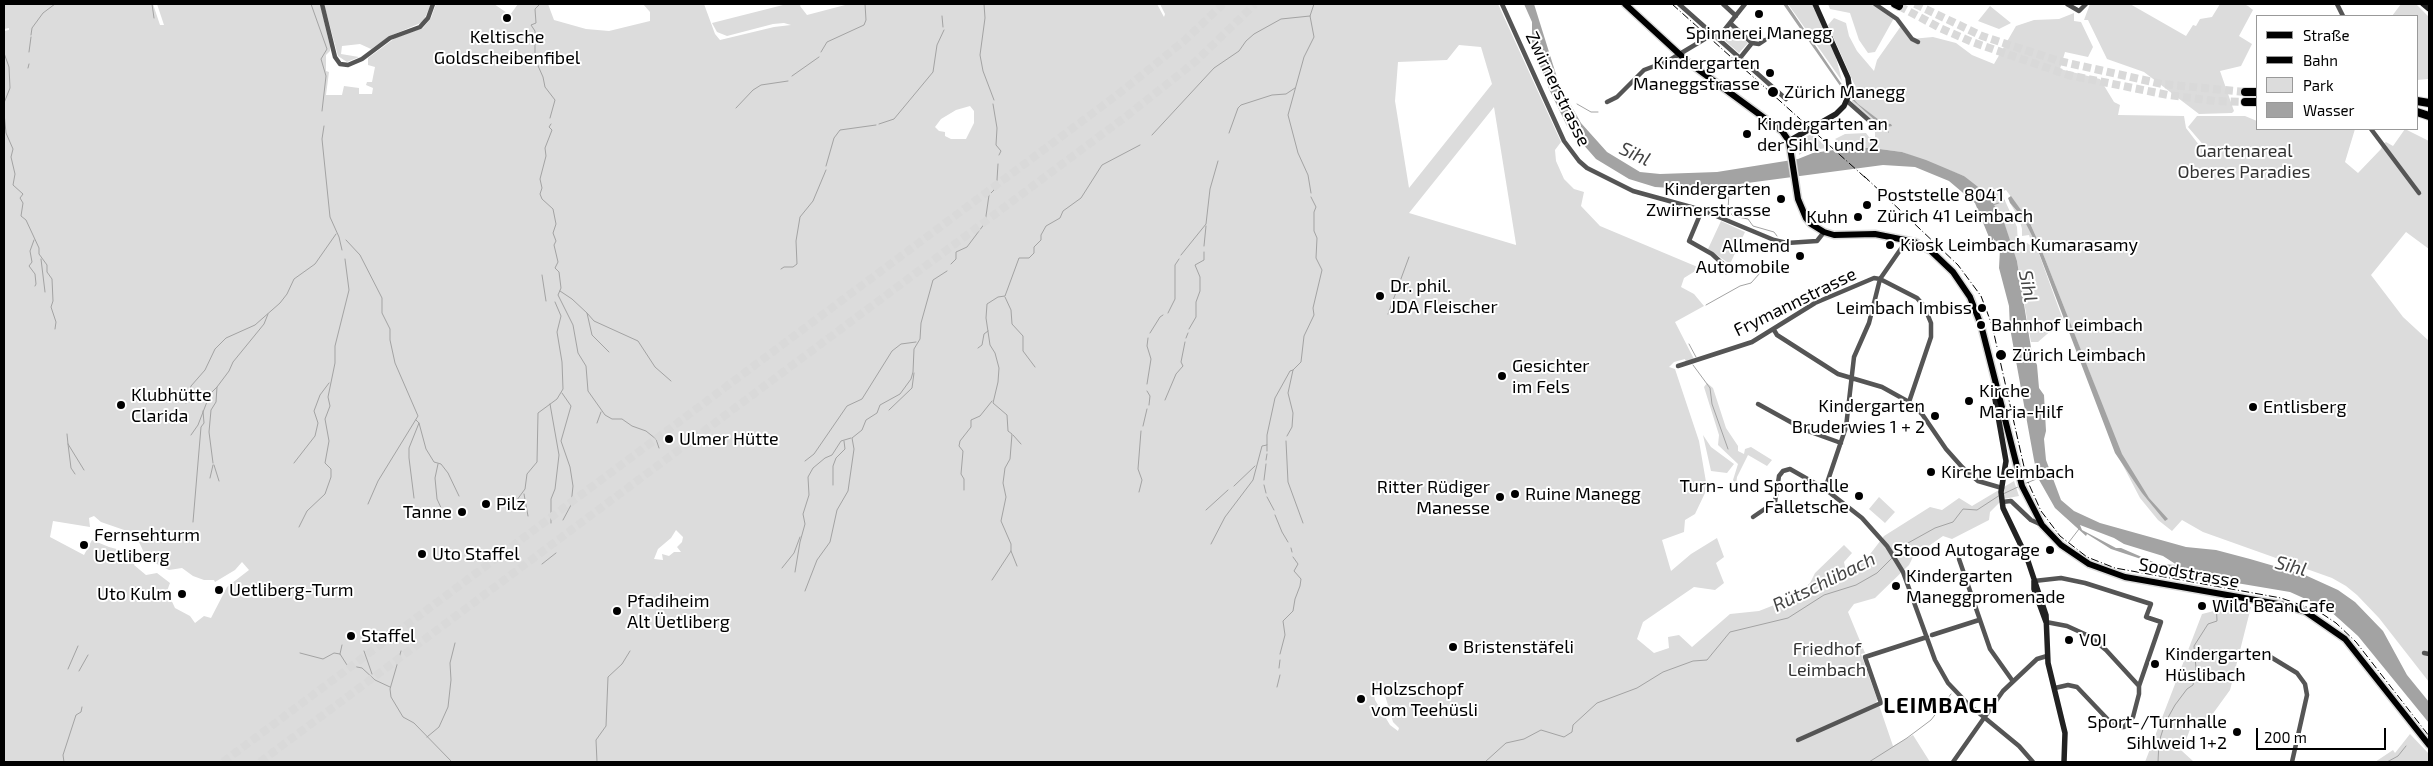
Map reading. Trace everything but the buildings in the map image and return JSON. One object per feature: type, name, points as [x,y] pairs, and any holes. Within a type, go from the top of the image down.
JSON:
[{"type":"highway","points":[[2245,92],[2256,92]]},
{"type":"highway","points":[[2245,102],[2256,102]]},
{"type":"main road","points":[[1625,4],[1679,54],[1778,127],[1789,141],[1798,199],[1806,218],[1824,232]]},
{"type":"main road","name":"Soodstrasse","points":[[1824,232],[1834,235],[1875,234],[1907,240],[1931,251],[1963,284],[1978,317],[2021,484],[2042,525],[2069,552],[2089,564],[2112,574],[2173,587],[2284,605],[2306,612],[2345,639],[2429,745]]},
{"type":"street","points":[[322,4],[336,61],[342,65],[351,65],[390,38],[420,27],[428,18],[433,4]]},
{"type":"street","name":"Zwirnerstrasse","points":[[1502,4],[1564,141],[1579,161],[1597,174],[1633,191],[1702,210],[1758,235],[1782,242],[1817,241],[1824,232]]},
{"type":"street","points":[[1679,4],[1786,99]]},
{"type":"street","points":[[1722,4],[1736,16]]},
{"type":"street","points":[[1718,38],[1745,4]]},
{"type":"street","points":[[1789,141],[1836,114],[1848,97],[1848,78],[1815,4]]},
{"type":"street","points":[[1875,4],[1897,19],[1912,39],[1918,42]]},
{"type":"street","points":[[2067,4],[2079,11],[2086,4]]},
{"type":"street","points":[[2424,4],[2429,9]]},
{"type":"street","points":[[1730,24],[1752,43],[1759,44],[1765,40]]},
{"type":"street","points":[[1606,102],[1617,97],[1644,70],[1663,64],[1712,34]]},
{"type":"street","points":[[1740,58],[1752,43]]},
{"type":"street","points":[[1848,97],[1873,124]]},
{"type":"street","points":[[2372,130],[2419,193]]},
{"type":"street","points":[[1702,210],[1689,241],[1712,254],[1725,266],[1726,272]]},
{"type":"street","name":"Frymannstrasse","points":[[1678,366],[1752,342],[1815,303],[1874,278],[1880,279],[1907,240]]},
{"type":"street","points":[[1825,489],[1848,415],[1850,378],[1854,357],[1869,322],[1880,279],[1917,298],[1924,306],[1931,323],[1931,337],[1910,402]]},
{"type":"street","points":[[1774,330],[1777,335],[1811,358],[1850,378],[1882,387],[1910,402],[1922,414],[1946,449],[1962,467],[1978,481],[2011,501],[2032,521],[2042,525]]},
{"type":"street","points":[[1998,389],[1995,399],[2006,461],[2001,495],[2007,520],[2025,554],[2034,581],[2041,594],[2046,615],[2047,656],[2065,733],[2064,762]]},
{"type":"street","points":[[1758,404],[1805,430],[1841,442]]},
{"type":"street","points":[[1753,517],[1775,502],[1779,476],[1786,470],[1793,470],[1825,489],[1862,518],[1882,540],[1910,586],[1935,660],[1948,683],[1960,697],[2018,746],[2033,762]]},
{"type":"street","points":[[1959,559],[1979,620],[1995,658],[2012,680]]},
{"type":"street","points":[[2034,581],[2053,578],[2085,583],[2151,604],[2146,617],[2161,622],[2139,686],[2139,694],[2132,720],[2124,727],[2118,728],[2077,687],[2068,685],[2054,688]]},
{"type":"street","points":[[1932,635],[1979,620]]},
{"type":"street","points":[[2046,622],[2067,626],[2089,636],[2106,650],[2139,686]]},
{"type":"street","points":[[1798,740],[1881,703],[1865,657],[1927,637]]},
{"type":"street","points":[[1953,762],[2012,680],[2037,659],[2047,656]]},
{"type":"street","points":[[2270,656],[2297,673],[2305,684],[2307,695],[2292,762]]},
{"type":"green space","name":"Friedhof Leimbach","points":[[4,4],[153,4],[160,25],[164,25],[157,4],[320,4],[330,46],[330,51],[326,55],[326,71],[329,72],[326,95],[342,95],[344,86],[359,88],[359,94],[372,94],[373,88],[366,85],[367,82],[372,82],[375,67],[368,65],[368,58],[395,38],[423,28],[431,18],[436,4],[494,4],[510,15],[518,4],[548,4],[554,20],[586,29],[609,31],[650,21],[650,12],[643,4],[704,4],[715,34],[720,40],[774,27],[791,25],[784,23],[773,24],[727,36],[717,32],[712,23],[787,4],[801,4],[800,6],[807,15],[849,4],[1157,4],[1164,17],[1165,14],[1160,4],[1498,4],[1561,142],[1555,150],[1556,161],[1564,179],[1574,189],[1584,192],[1581,206],[1600,226],[1700,268],[1684,278],[1681,287],[1694,294],[1704,306],[1675,322],[1694,359],[1686,362],[1685,359],[1674,362],[1669,367],[1675,369],[1699,441],[1706,482],[1705,493],[1695,514],[1685,520],[1684,532],[1662,540],[1671,571],[1691,554],[1717,538],[1724,557],[1716,563],[1724,583],[1715,590],[1694,587],[1643,622],[1637,639],[1654,653],[1669,648],[1668,637],[1679,635],[1692,647],[1730,614],[1759,611],[1792,598],[1810,583],[1815,573],[1844,545],[1852,553],[1844,562],[1846,572],[1864,562],[1884,536],[1930,507],[1942,510],[1959,498],[1972,506],[2014,481],[2019,496],[2003,499],[1990,512],[1989,520],[1952,539],[1943,536],[1913,557],[1909,565],[1875,598],[1854,604],[1848,612],[1865,653],[1861,654],[1877,699],[1876,704],[1802,736],[1795,741],[1799,741],[1879,705],[1893,746],[1913,735],[1930,762],[4,762],[4,31],[9,30],[9,28],[4,29]],"holes":[[[1459,45],[1481,47],[1492,84],[1409,188],[1395,101],[1398,62],[1447,60]],[[970,106],[974,111],[974,123],[966,139],[951,139],[945,136],[945,132],[939,131],[935,127],[941,119],[956,110]],[[1494,107],[1516,244],[1409,213]],[[94,516],[101,522],[127,531],[139,542],[147,559],[169,570],[182,568],[193,576],[204,580],[214,580],[215,582],[235,570],[242,562],[249,570],[227,587],[211,618],[204,616],[195,623],[190,616],[175,608],[167,591],[170,583],[157,573],[146,575],[134,565],[139,555],[92,540],[84,555],[50,537],[53,521],[90,527],[89,518]],[[676,530],[683,537],[682,542],[677,547],[681,552],[674,552],[669,556],[662,554],[663,560],[654,559],[658,549],[671,538]],[[1384,692],[1393,722],[1399,728],[1398,731],[1390,725],[1374,695]]]},
{"type":"green space","points":[[324,4],[431,4],[423,22],[390,36],[371,49],[360,44],[342,46],[341,54],[359,57],[347,62],[338,56]]},
{"type":"green space","points":[[1788,4],[1821,4],[1816,8],[1833,46],[1842,81]]},
{"type":"green space","points":[[1828,4],[1872,4],[1894,18],[1875,52],[1868,53],[1859,40],[1850,13],[1830,9]]},
{"type":"green space","points":[[2090,4],[2130,4],[2186,36],[2193,25],[2196,26],[2200,19],[2212,17],[2220,4],[2244,4],[2248,6],[2253,10],[2239,36],[2252,44],[2241,66],[2220,71],[2234,111],[2232,113],[2199,114],[2144,72],[2107,59],[2088,20],[2084,20]]},
{"type":"green space","points":[[2401,4],[2416,4],[2429,17],[2428,79],[2418,80],[2418,15],[2393,15]]},
{"type":"green space","points":[[1990,6],[2011,23],[1999,29],[1978,21]]},
{"type":"green space","name":"Gartenareal Oberes Paradies","points":[[2074,13],[2074,21],[2081,22],[2093,47],[2088,57],[2065,52],[2060,69],[2100,79],[2114,102],[2120,105],[2118,115],[2184,116],[2186,128],[2209,158],[2212,155],[2188,127],[2197,116],[2245,116],[2256,121],[2256,130],[2355,130],[2345,162],[2358,173],[2381,149],[2383,144],[2386,142],[2393,146],[2404,130],[2429,141],[2429,249],[2406,232],[2371,275],[2403,317],[2429,341],[2429,682],[2379,618],[2346,586],[2332,578],[2203,532],[2182,520],[2172,531],[2158,520],[2140,498],[2116,452],[2093,381],[2038,241],[2029,221],[2006,190],[2001,192],[2017,227],[2018,244],[2027,243],[2030,245],[2030,238],[2029,235],[2022,236],[2019,218],[2010,203],[2023,218],[2034,240],[2063,320],[2038,342],[2031,342],[2017,261],[2003,220],[1964,176],[1902,152],[1872,148],[1848,148],[1835,139],[1845,134],[1866,133],[1869,137],[1875,137],[1875,128],[1878,126],[1852,102],[1855,86],[1828,25],[1834,18],[1846,23],[1849,36],[1857,51],[1874,71],[1877,60],[1901,26],[1911,39],[1933,37],[1956,43],[1972,55],[1994,64],[2016,26],[2034,20],[2059,19]]},
{"type":"green space","points":[[1732,28],[1748,43],[1739,53],[1723,39]]},
{"type":"green space","points":[[1812,133],[1827,148],[1805,151],[1799,155],[1798,143]]},
{"type":"green space","points":[[1721,221],[1745,232],[1730,264],[1708,249]]},
{"type":"green space","points":[[1707,383],[1713,388],[1726,428],[1738,446],[1738,451],[1744,454],[1745,449],[1751,447],[1772,460],[1767,466],[1748,455],[1737,477],[1736,485],[1733,480],[1738,464],[1718,445],[1719,435],[1704,387]]},
{"type":"green space","points":[[1703,435],[1711,447],[1734,464],[1727,473],[1711,471]]},
{"type":"green space","points":[[1879,497],[1895,512],[1885,523],[1869,509]]},
{"type":"green space","points":[[2218,603],[2251,607],[2230,690],[2209,719],[2193,721],[2182,751],[2194,762],[2145,762],[2202,614],[2214,611]]},
{"type":"green space","points":[[2410,734],[2429,754],[2429,762],[2375,762],[2393,750],[2395,753]]},
{"type":"water","name":"Sihl","points":[[1524,4],[1534,4],[1559,84],[1581,123],[1607,152],[1640,172],[1660,174],[1717,172],[1798,159],[1813,153],[1848,148],[1872,148],[1902,152],[1926,160],[1964,176],[1973,183],[1987,194],[2003,219],[2017,261],[2032,354],[2037,365],[2039,388],[2044,395],[2046,460],[2061,500],[2074,511],[2100,523],[2186,547],[2216,550],[2250,559],[2305,575],[2338,590],[2355,602],[2383,631],[2407,675],[2429,702],[2429,723],[2358,636],[2328,609],[2290,592],[2189,575],[2111,549],[2087,534],[2086,536],[2055,508],[2038,478],[2034,460],[2010,328],[2009,306],[1999,268],[2000,249],[1993,238],[1993,247],[1975,203],[1949,181],[1915,167],[1883,165],[1717,187],[1655,187],[1629,179],[1596,159],[1567,126],[1549,89],[1532,45],[1532,22]],"holes":[[[2080,525],[2114,538],[2124,544],[2163,556],[2177,565],[2158,564],[2121,548],[2116,548],[2082,530]]]},
{"type":"water","points":[[1783,4],[1787,4],[1845,89],[1858,104],[1883,123],[1891,124],[1892,126],[1887,127],[1889,133],[1845,93]]},
{"type":"water","points":[[2011,196],[2029,221],[2038,241],[2122,454],[2149,498],[2168,519],[2165,521],[2142,493],[2115,453],[2034,240],[2023,218],[2010,203],[2008,198]]},
{"type":"waterway","points":[[31,35],[32,28],[43,13],[55,4]]},
{"type":"waterway","points":[[152,4],[154,18]]},
{"type":"waterway","points":[[311,4],[327,49],[321,59],[326,76],[322,111]]},
{"type":"waterway","points":[[540,4],[535,9],[536,23],[531,25],[535,31],[535,59],[545,87],[555,100],[550,118]]},
{"type":"waterway","points":[[821,52],[827,42],[864,25],[866,20],[865,4]]},
{"type":"waterway","points":[[984,4],[985,18],[980,55],[983,71],[994,100]]},
{"type":"waterway","points":[[1311,193],[1308,175],[1298,153],[1288,115],[1304,57],[1314,37],[1310,16],[1314,4]]},
{"type":"waterway","points":[[942,16],[943,27]]},
{"type":"waterway","points":[[1152,135],[1214,68],[1239,51],[1254,34],[1281,19],[1310,16]]},
{"type":"waterway","points":[[879,124],[894,119],[933,72],[937,45],[944,30]]},
{"type":"waterway","points":[[29,52],[31,37]]},
{"type":"waterway","points":[[4,53],[9,67],[10,88],[4,103]]},
{"type":"waterway","points":[[792,76],[819,57]]},
{"type":"waterway","points":[[28,68],[29,64]]},
{"type":"waterway","points":[[736,108],[753,90],[761,85],[788,81]]},
{"type":"waterway","points":[[1229,133],[1238,108],[1241,105],[1272,95],[1286,94],[1295,88]]},
{"type":"waterway","points":[[993,104],[997,128],[996,145],[1001,151],[999,155]]},
{"type":"waterway","points":[[1577,104],[1591,112],[1598,112]]},
{"type":"waterway","points":[[4,113],[6,133],[13,149],[11,157],[15,174],[13,185],[23,194],[20,198],[23,203],[21,216],[26,220],[39,248],[39,254],[47,265],[47,272],[52,279],[53,301],[51,307],[56,322],[55,329]]},
{"type":"waterway","points":[[551,124],[549,127],[552,130],[545,148],[546,156],[540,179],[542,188],[540,194],[542,199],[553,209],[556,224],[553,233],[556,241],[554,245],[558,262],[555,268],[559,272],[561,288],[558,295],[573,325],[578,353],[586,366],[588,391],[605,415],[612,419],[622,419],[632,426],[646,431],[656,439],[659,448]]},
{"type":"waterway","points":[[826,166],[834,138],[840,130],[876,125]]},
{"type":"waterway","points":[[324,126],[322,139],[330,217],[339,237],[342,250]]},
{"type":"waterway","points":[[992,580],[1011,551],[1011,544],[1001,521],[1006,497],[1003,483],[1005,468],[1010,459],[1012,434],[1008,431],[1007,415],[993,403],[999,368],[995,353],[990,345],[986,318],[987,304],[998,297],[1005,296],[1019,258],[1029,258],[1034,253],[1034,247],[1041,240],[1041,235],[1046,226],[1060,218],[1063,211],[1081,198],[1102,165],[1140,145]]},
{"type":"waterway","points":[[1181,255],[1206,224],[1210,189],[1218,161]]},
{"type":"waterway","points":[[951,264],[956,259],[956,252],[967,247],[985,223],[989,195],[994,190],[997,180],[998,164]]},
{"type":"waterway","points":[[781,269],[793,267],[797,264],[796,241],[800,217],[813,201],[826,170]]},
{"type":"waterway","points":[[1724,186],[1729,192],[1728,210],[1733,216],[1748,219],[1753,226],[1774,232],[1777,236]]},
{"type":"waterway","points":[[1287,436],[1292,427],[1293,413],[1288,393],[1293,370],[1301,362],[1304,336],[1314,315],[1313,308],[1322,270],[1316,258],[1317,238],[1314,231],[1314,212],[1316,207],[1311,197]]},
{"type":"waterway","points":[[1993,205],[2004,201]]},
{"type":"waterway","points":[[1204,246],[1206,226]]},
{"type":"waterway","points":[[186,403],[191,386],[205,370],[215,349],[226,338],[255,325],[280,303],[287,294],[294,279],[315,264],[336,234]]},
{"type":"waterway","points":[[34,240],[30,251],[32,262],[29,266],[35,274],[35,286]]},
{"type":"waterway","points":[[346,240],[360,255],[382,298],[382,313],[390,329],[390,340],[395,363],[418,416],[378,481],[368,504]]},
{"type":"waterway","points":[[1189,329],[1196,317],[1196,302],[1200,291],[1200,277],[1195,265],[1204,260],[1204,252]]},
{"type":"waterway","points":[[1388,314],[1409,257]]},
{"type":"waterway","points":[[41,259],[45,292]]},
{"type":"waterway","points":[[299,527],[307,511],[325,494],[331,477],[331,469],[325,463],[329,441],[325,419],[330,406],[328,397],[335,363],[335,346],[349,290],[345,259]]},
{"type":"waterway","points":[[1168,313],[1175,299],[1175,265],[1179,259]]},
{"type":"waterway","points":[[805,591],[817,560],[830,542],[837,510],[848,491],[854,449],[852,438],[862,430],[866,420],[877,413],[880,405],[900,394],[911,379],[914,349],[920,339],[921,323],[933,280],[947,271]]},
{"type":"waterway","points":[[1706,305],[1740,286],[1751,283],[1760,273]]},
{"type":"waterway","points":[[542,275],[546,301]]},
{"type":"waterway","points":[[560,291],[587,313],[592,335],[609,352]]},
{"type":"waterway","points":[[1005,297],[1011,310],[1012,324],[1023,336],[1023,351],[1035,367]]},
{"type":"waterway","points":[[511,508],[525,489],[527,474],[537,462],[538,413],[557,399],[563,389],[562,362],[557,332],[561,316],[555,302]]},
{"type":"waterway","points":[[587,313],[594,321],[638,341],[655,367],[671,381]]},
{"type":"waterway","points":[[213,463],[209,432],[211,410],[216,402],[217,387],[233,362],[264,324],[268,314]]},
{"type":"waterway","points":[[1150,333],[1163,315]]},
{"type":"waterway","points":[[978,348],[982,345],[984,334],[988,331]]},
{"type":"waterway","points":[[1186,338],[1188,333]]},
{"type":"waterway","points":[[1147,384],[1151,359],[1147,346],[1148,338]]},
{"type":"waterway","points":[[805,461],[814,454],[847,406],[862,399],[892,351],[901,344],[916,342]]},
{"type":"waterway","points":[[1165,400],[1176,374],[1183,366],[1181,362],[1185,342]]},
{"type":"waterway","points":[[1689,344],[1696,357]]},
{"type":"waterway","points":[[1693,365],[1710,388],[1712,404],[1728,449]]},
{"type":"waterway","points":[[1211,544],[1225,517],[1253,480],[1262,446],[1267,445],[1267,435],[1275,398],[1290,371],[1293,370]]},
{"type":"waterway","points":[[889,410],[912,388],[914,373]]},
{"type":"waterway","points":[[294,463],[315,436],[318,423],[314,411],[320,395],[329,383]]},
{"type":"waterway","points":[[191,435],[198,425],[210,394],[217,387]]},
{"type":"waterway","points":[[1147,391],[1150,396],[1149,405]]},
{"type":"waterway","points":[[562,393],[571,406],[561,441],[570,467],[573,486],[571,505],[563,520]]},
{"type":"waterway","points":[[964,490],[964,479],[961,474],[963,451],[959,446],[960,441],[971,427],[971,420],[980,416],[992,401]]},
{"type":"waterway","points":[[550,404],[559,455],[555,489],[551,499],[551,523]]},
{"type":"waterway","points":[[1143,426],[1147,409]]},
{"type":"waterway","points":[[193,522],[201,427],[204,423],[203,411]]},
{"type":"waterway","points":[[597,423],[601,412]]},
{"type":"waterway","points":[[414,498],[409,448],[419,423],[416,420]]},
{"type":"waterway","points":[[419,423],[426,449],[434,462],[441,464],[448,473],[459,496]]},
{"type":"waterway","points":[[1139,492],[1142,480],[1138,469],[1141,431]]},
{"type":"waterway","points":[[67,434],[68,444],[84,470]]},
{"type":"waterway","points":[[1013,435],[1021,444]]},
{"type":"waterway","points":[[795,572],[805,524],[803,514],[809,495],[808,477],[813,468],[832,455],[841,441],[851,438]]},
{"type":"waterway","points":[[833,485],[833,466],[836,458],[845,449],[844,441]]},
{"type":"waterway","points":[[1286,441],[1288,482],[1303,523]]},
{"type":"waterway","points":[[68,444],[71,468],[75,474]]},
{"type":"waterway","points":[[1267,445],[1267,451]]},
{"type":"waterway","points":[[1266,460],[1267,454]]},
{"type":"waterway","points":[[438,464],[435,478],[437,499],[443,512]]},
{"type":"waterway","points":[[1264,480],[1266,464]]},
{"type":"waterway","points":[[210,478],[213,465]]},
{"type":"waterway","points":[[214,465],[219,481]]},
{"type":"waterway","points":[[1234,486],[1255,466]]},
{"type":"waterway","name":"Rütschlibach","points":[[2024,484],[2039,478]]},
{"type":"waterway","points":[[1264,485],[1266,493]]},
{"type":"waterway","name":"Rütschlibach","points":[[2003,494],[2020,486]]},
{"type":"waterway","points":[[1206,510],[1228,490]]},
{"type":"waterway","points":[[524,494],[528,516]]},
{"type":"waterway","name":"Rütschlibach","points":[[1894,555],[1899,548],[1935,528],[1953,522],[1963,509],[1977,510],[2000,495]]},
{"type":"waterway","points":[[1267,497],[1274,510]]},
{"type":"waterway","points":[[1275,515],[1288,542]]},
{"type":"waterway","points":[[2069,542],[2079,529]]},
{"type":"waterway","points":[[782,568],[794,553],[800,537]]},
{"type":"waterway","points":[[1291,548],[1292,552]]},
{"type":"waterway","points":[[1011,551],[1017,566]]},
{"type":"waterway","points":[[542,564],[556,553]]},
{"type":"waterway","points":[[1280,654],[1285,635],[1283,621],[1293,611],[1301,579],[1294,571],[1298,564],[1293,557]]},
{"type":"waterway","name":"Rütschlibach","points":[[1485,762],[1506,743],[1524,739],[1541,730],[1564,737],[1572,732],[1573,725],[1597,703],[1637,688],[1663,672],[1693,661],[1707,660],[1730,632],[1788,618],[1824,595],[1856,585],[1877,573],[1892,558]]},
{"type":"waterway","points":[[2214,584],[2216,577]]},
{"type":"waterway","points":[[2158,762],[2159,742],[2165,723],[2175,705],[2187,689],[2193,685],[2196,668],[2194,646],[2208,624],[2217,621],[2216,600]]},
{"type":"waterway","points":[[427,737],[439,727],[448,707],[451,680],[450,663],[455,643]]},
{"type":"waterway","points":[[340,654],[342,645]]},
{"type":"waterway","points":[[68,669],[78,646]]},
{"type":"waterway","points":[[364,651],[372,674]]},
{"type":"waterway","points":[[401,651],[390,689],[391,697],[403,717],[414,723],[452,762]]},
{"type":"waterway","points":[[597,762],[596,740],[606,726],[608,677],[622,664],[630,651]]},
{"type":"waterway","points":[[300,653],[323,659],[334,653],[340,654],[347,665],[362,668],[375,680],[390,687]]},
{"type":"waterway","points":[[79,671],[88,655]]},
{"type":"waterway","points":[[1279,668],[1280,660]]},
{"type":"waterway","points":[[1277,687],[1280,675]]},
{"type":"waterway","points":[[1869,762],[1931,720],[1951,694]]},
{"type":"waterway","points":[[64,762],[63,755],[76,715],[81,712],[82,707]]},
{"type":"waterway","points":[[2387,762],[2398,756],[2406,746]]},
{"type":"tunnel","points":[[223,762],[1117,95],[1184,41],[1223,4]]},
{"type":"tunnel","points":[[260,762],[1128,115],[1196,61],[1255,4]]},
{"type":"tunnel","points":[[1915,4],[1982,36],[2059,61],[2162,84],[2245,92]]},
{"type":"tunnel","points":[[1899,6],[1940,28],[1972,42],[2068,75],[2168,95],[2215,101],[2245,102]]},
{"type":"railway","points":[[1672,4],[1869,181]]},
{"type":"railway","points":[[1864,176],[1958,265],[1981,296],[1992,325],[2027,480],[2041,511],[2060,536],[2087,557],[2115,568],[2281,598],[2318,611],[2336,623],[2356,642],[2429,736]]},
{"type":"place","name":"Spinnerei Manegg","points":[[1759,14]]},
{"type":"place","name":"Keltische Goldscheibenfibel","points":[[507,18]]},
{"type":"place","name":"Kindergarten Maneggstrasse","points":[[1770,73]]},
{"type":"place","name":"Zürich Manegg","points":[[1773,92]]},
{"type":"place","name":"Kindergarten an der Sihl 1 und 2","points":[[1747,134]]},
{"type":"place","name":"Kindergarten Zwirnerstrasse","points":[[1781,199]]},
{"type":"place","name":"Poststelle 8041 Zürich 41 Leimbach","points":[[1867,205]]},
{"type":"place","name":"Kuhn","points":[[1858,217]]},
{"type":"place","name":"Kiosk Leimbach Kumarasamy","points":[[1890,245]]},
{"type":"place","name":"Allmend Automobile","points":[[1800,256]]},
{"type":"place","name":"Dr. phil. JDA Fleischer","points":[[1380,296]]},
{"type":"place","name":"Leimbach Imbiss","points":[[1982,308]]},
{"type":"place","name":"Bahnhof Leimbach","points":[[1981,325]]},
{"type":"place","name":"Zürich Leimbach","points":[[2001,355]]},
{"type":"place","name":"Gesichter im Fels","points":[[1502,376]]},
{"type":"place","name":"Kirche Maria-Hilf","points":[[1969,401]]},
{"type":"place","name":"Klubhütte Clarida","points":[[121,405]]},
{"type":"place","name":"Entlisberg","points":[[2253,407]]},
{"type":"place","name":"Kindergarten Bruderwies 1 + 2","points":[[1935,416]]},
{"type":"place","name":"Ulmer Hütte","points":[[669,439]]},
{"type":"place","name":"Kirche Leimbach","points":[[1931,472]]},
{"type":"place","name":"Ruine Manegg","points":[[1515,494]]},
{"type":"place","name":"Turn- und Sporthalle Falletsche","points":[[1859,496]]},
{"type":"place","name":"Ritter Rüdiger Manesse","points":[[1500,497]]},
{"type":"place","name":"Pilz","points":[[486,504]]},
{"type":"place","name":"Tanne","points":[[462,512]]},
{"type":"place","name":"Fernsehturm Uetliberg","points":[[84,545]]},
{"type":"place","name":"Stood Autogarage","points":[[2050,550]]},
{"type":"place","name":"Uto Staffel","points":[[422,554]]},
{"type":"place","name":"Kindergarten Maneggpromenade","points":[[1896,586]]},
{"type":"place","name":"Uetliberg-Turm","points":[[219,590]]},
{"type":"place","name":"Uto Kulm","points":[[182,594]]},
{"type":"place","name":"Wild Bean Cafe","points":[[2202,606]]},
{"type":"place","name":"Pfadiheim Alt Üetliberg","points":[[617,611]]},
{"type":"place","name":"Staffel","points":[[351,636]]},
{"type":"place","name":"VOI","points":[[2069,640]]},
{"type":"place","name":"Bristenstäfeli","points":[[1453,647]]},
{"type":"place","name":"Kindergarten Hüslibach","points":[[2155,664]]},
{"type":"place","name":"Holzschopf vom Teehüsli","points":[[1361,699]]},
{"type":"place","name":"Sport-/Turnhalle Sihlweid 1+2","points":[[2237,732]]},
{"type":"district","name":"LEIMBACH","points":[[1941,706]]}]
